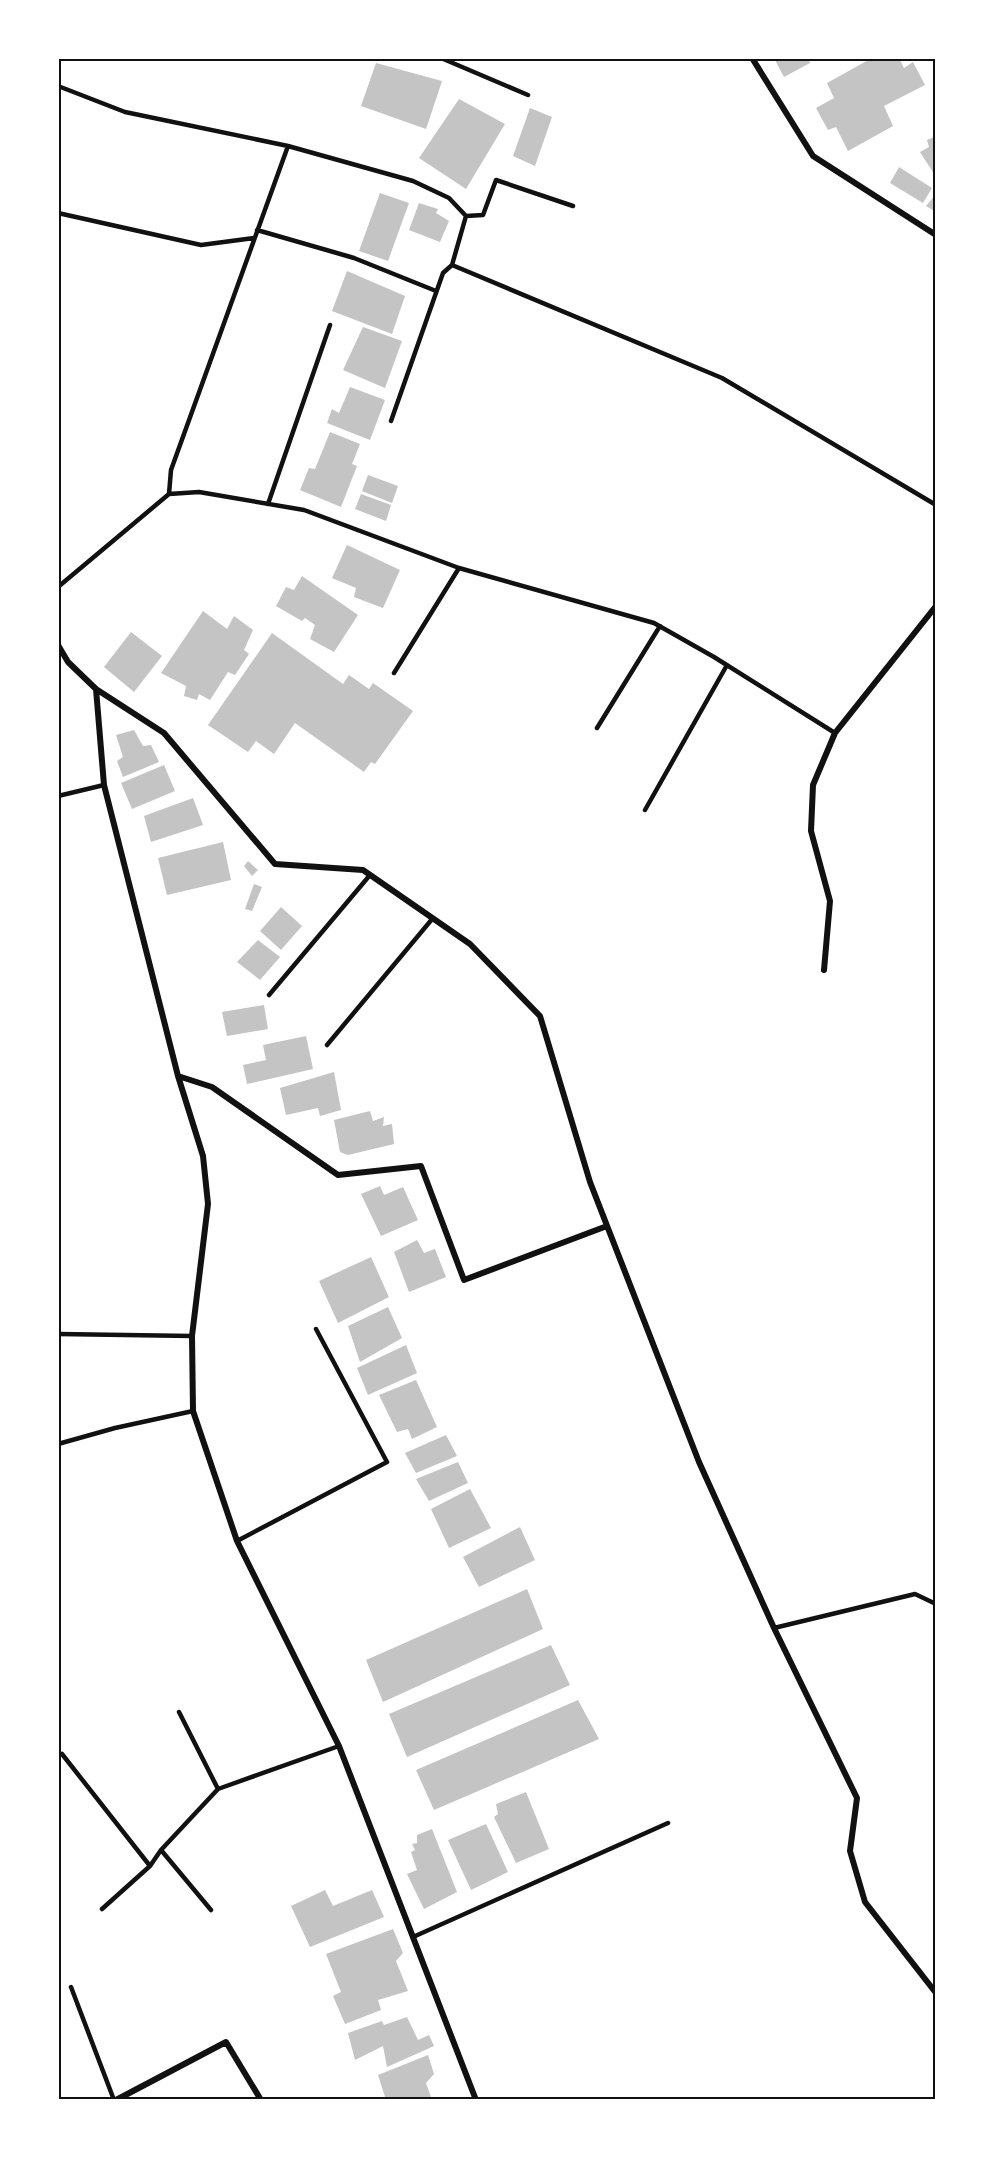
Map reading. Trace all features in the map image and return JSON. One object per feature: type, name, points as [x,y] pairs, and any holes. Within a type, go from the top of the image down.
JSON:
[{"type":"street","points":[[752,58],[813,156],[936,235]]},
{"type":"street","points":[[824,970],[830,901],[811,831],[813,785],[835,733],[936,606]]},
{"type":"street","points":[[58,645],[68,662],[96,689],[164,734],[274,864],[363,870],[470,944],[540,1016],[590,1182],[699,1462],[774,1628],[857,1798],[850,1851],[865,1902],[936,1993]]},
{"type":"street","points":[[96,689],[104,785],[178,1077],[203,1156],[208,1204],[192,1336],[194,1411],[237,1541],[339,1746],[476,2100]]},
{"type":"street","points":[[178,1077],[212,1087],[338,1174],[421,1166],[464,1280],[607,1226]]},
{"type":"street","points":[[115,2100],[226,2042],[261,2100]]},
{"type":"lane","points":[[441,58],[528,95]]},
{"type":"lane","points":[[58,86],[124,112],[288,146],[413,181],[449,198],[466,216]]},
{"type":"lane","points":[[169,494],[171,470],[288,146]]},
{"type":"lane","points":[[466,216],[483,214],[496,180],[573,206]]},
{"type":"lane","points":[[58,213],[201,245],[254,238]]},
{"type":"lane","points":[[391,421],[443,273],[452,265],[466,216]]},
{"type":"lane","points":[[257,230],[354,258],[436,291]]},
{"type":"lane","points":[[452,265],[722,378],[936,504]]},
{"type":"lane","points":[[268,504],[330,325]]},
{"type":"lane","points":[[58,587],[169,494],[199,492],[304,510],[459,568],[660,626],[835,733]]},
{"type":"lane","points":[[394,674],[459,568]]},
{"type":"lane","points":[[597,728],[660,626]]},
{"type":"lane","points":[[645,810],[727,665]]},
{"type":"lane","points":[[58,796],[104,785]]},
{"type":"lane","points":[[269,995],[370,875]]},
{"type":"lane","points":[[327,1045],[433,918]]},
{"type":"lane","points":[[237,1541],[387,1462],[316,1329]]},
{"type":"lane","points":[[58,1334],[192,1336]]},
{"type":"lane","points":[[58,1444],[115,1428],[194,1411]]},
{"type":"lane","points":[[774,1628],[915,1594],[936,1604]]},
{"type":"lane","points":[[179,1712],[218,1789]]},
{"type":"lane","points":[[102,1909],[150,1866],[161,1850],[218,1789],[339,1746]]},
{"type":"lane","points":[[62,1754],[150,1866]]},
{"type":"lane","points":[[413,1937],[668,1823]]},
{"type":"lane","points":[[161,1850],[211,1910]]},
{"type":"lane","points":[[71,1987],[115,2100]]},
{"type":"building","points":[[774,58],[808,58],[810,63],[784,77]]},
{"type":"building","points":[[872,58],[899,58],[904,68],[913,62],[925,85],[884,106],[893,126],[848,151],[836,127],[828,130],[816,108],[834,98],[827,83]]},
{"type":"building","points":[[376,63],[442,81],[426,129],[361,106]]},
{"type":"building","points":[[459,99],[505,124],[466,189],[419,158]]},
{"type":"building","points":[[530,108],[552,117],[535,166],[513,156]]},
{"type":"building","points":[[936,136],[936,177],[920,152],[929,147],[927,140]]},
{"type":"building","points":[[899,167],[932,188],[923,203],[890,183]]},
{"type":"building","points":[[380,193],[409,203],[388,261],[359,251]]},
{"type":"building","points":[[936,194],[936,212],[926,206]]},
{"type":"building","points":[[419,203],[438,209],[436,213],[449,221],[440,242],[409,230]]},
{"type":"building","points":[[347,271],[405,296],[392,334],[332,311]]},
{"type":"building","points":[[363,327],[402,341],[385,388],[343,370]]},
{"type":"building","points":[[350,387],[385,400],[370,440],[327,423],[332,409],[339,413]]},
{"type":"building","points":[[330,432],[360,444],[352,464],[357,466],[341,507],[300,490],[309,468],[315,469]]},
{"type":"building","points":[[368,475],[398,486],[392,503],[362,491]]},
{"type":"building","points":[[361,494],[391,505],[386,521],[355,509]]},
{"type":"building","points":[[347,545],[400,570],[383,608],[354,597],[356,588],[332,578]]},
{"type":"building","points":[[302,576],[358,615],[334,652],[310,639],[315,625],[305,618],[302,621],[276,606],[286,587],[294,590]]},
{"type":"building","points":[[203,611],[227,629],[234,616],[253,630],[244,650],[249,654],[235,675],[228,672],[210,700],[199,694],[197,700],[184,696],[186,686],[161,673]]},
{"type":"building","points":[[131,632],[162,656],[134,692],[104,667]]},
{"type":"building","points":[[272,633],[343,684],[349,675],[369,689],[373,683],[413,711],[375,764],[371,762],[364,772],[295,723],[274,754],[256,741],[248,752],[208,725]]},
{"type":"building","points":[[134,730],[143,746],[151,745],[159,762],[123,777],[117,761],[123,757],[116,735]]},
{"type":"building","points":[[164,765],[175,791],[132,809],[121,783]]},
{"type":"building","points":[[193,798],[203,825],[151,842],[144,816]]},
{"type":"building","points":[[223,842],[231,880],[167,895],[158,858]]},
{"type":"building","points":[[248,861],[258,870],[252,876],[244,866]]},
{"type":"building","points":[[254,884],[262,887],[252,911],[245,909]]},
{"type":"building","points":[[281,907],[302,926],[281,950],[260,931]]},
{"type":"building","points":[[258,940],[280,957],[260,980],[237,962]]},
{"type":"building","points":[[264,1005],[268,1029],[227,1036],[222,1012]]},
{"type":"building","points":[[306,1036],[313,1069],[247,1084],[243,1065],[266,1060],[263,1045]]},
{"type":"building","points":[[334,1072],[341,1110],[320,1116],[318,1108],[286,1115],[280,1088]]},
{"type":"building","points":[[370,1111],[373,1121],[384,1117],[383,1126],[392,1124],[394,1144],[348,1155],[340,1152],[334,1120]]},
{"type":"building","points":[[380,1186],[384,1195],[403,1187],[418,1220],[381,1236],[361,1194]]},
{"type":"building","points":[[417,1240],[424,1253],[435,1249],[446,1277],[409,1292],[394,1252]]},
{"type":"building","points":[[371,1257],[389,1297],[338,1323],[319,1281]]},
{"type":"building","points":[[388,1307],[402,1338],[360,1362],[348,1326]]},
{"type":"building","points":[[406,1345],[417,1373],[368,1395],[357,1368]]},
{"type":"building","points":[[416,1380],[437,1427],[412,1439],[408,1429],[397,1432],[379,1395]]},
{"type":"building","points":[[446,1435],[457,1456],[416,1473],[405,1453]]},
{"type":"building","points":[[458,1462],[468,1483],[429,1501],[416,1479]]},
{"type":"building","points":[[470,1489],[491,1528],[449,1548],[431,1509]]},
{"type":"building","points":[[520,1527],[535,1560],[479,1587],[463,1557]]},
{"type":"building","points":[[527,1589],[543,1629],[383,1702],[366,1660]]},
{"type":"building","points":[[551,1645],[570,1685],[407,1757],[389,1714]]},
{"type":"building","points":[[578,1700],[599,1739],[434,1810],[416,1770]]},
{"type":"building","points":[[526,1792],[549,1849],[516,1863],[494,1817],[498,1814],[496,1804]]},
{"type":"building","points":[[486,1824],[508,1872],[471,1890],[448,1840]]},
{"type":"building","points":[[432,1829],[457,1892],[424,1909],[407,1874],[417,1870],[411,1852],[415,1850],[412,1844],[417,1843],[417,1835]]},
{"type":"building","points":[[325,1890],[333,1906],[372,1890],[384,1917],[310,1947],[291,1906]]},
{"type":"building","points":[[393,1929],[403,1953],[396,1961],[408,1991],[378,2000],[381,2010],[345,2024],[333,1996],[341,1992],[326,1954]]},
{"type":"building","points":[[407,2017],[418,2040],[429,2035],[434,2046],[387,2067],[383,2046],[355,2060],[348,2033],[382,2021],[384,2025]]},
{"type":"building","points":[[428,2055],[434,2074],[426,2083],[432,2100],[386,2100],[378,2075]]}]
